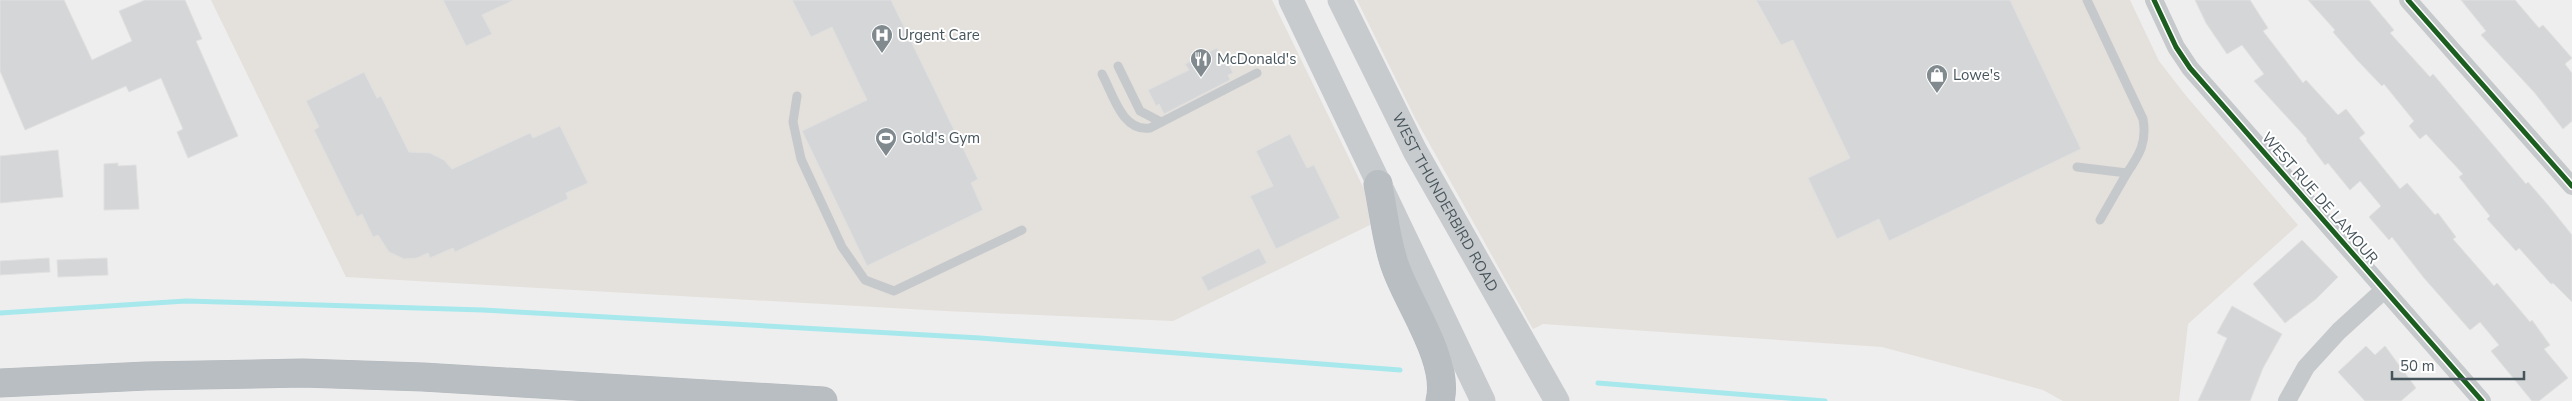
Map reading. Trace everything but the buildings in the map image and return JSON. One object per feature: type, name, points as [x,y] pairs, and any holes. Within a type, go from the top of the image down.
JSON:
[{"type":"highway","points":[[1378,184],[1395,267],[1438,366],[1443,389],[1440,401]]},
{"type":"highway","points":[[0,383],[146,376],[303,373],[423,377],[823,401]]},
{"type":"main road","points":[[1291,0],[1483,401]]},
{"type":"main road","name":"WEST THUNDERBIRD ROAD","points":[[1340,0],[1416,151],[1557,401]]},
{"type":"street","name":"WEST RUE DE LAMOUR","points":[[2154,0],[2176,47],[2190,68],[2482,401]]},
{"type":"street","points":[[2408,0],[2572,186]]},
{"type":"street","points":[[2287,401],[2306,367],[2339,331],[2384,290]]},
{"type":"lane","points":[[2087,0],[2143,119],[2146,133],[2141,152],[2100,220]]},
{"type":"lane","points":[[1118,66],[1140,111],[1160,122]]},
{"type":"lane","points":[[1102,74],[1128,123],[1141,129],[1160,122],[1256,73]]},
{"type":"lane","points":[[797,96],[793,122],[801,159],[842,247],[865,280],[894,291],[1022,230]]},
{"type":"lane","points":[[2077,167],[2127,173]]},
{"type":"shaded area","points":[[211,0],[1272,0],[1367,195],[1370,225],[1173,321],[945,311],[346,277]]},
{"type":"shaded area","points":[[1357,0],[2130,0],[2159,61],[2187,97],[2298,225],[2188,324],[2179,401],[2063,401],[2043,390],[1882,347],[1543,324],[1533,329],[1415,118]]},
{"type":"waterway","points":[[0,313],[186,301],[483,310],[980,338],[1400,370]]},
{"type":"waterway","points":[[1598,383],[1825,401]]},
{"type":"cycle path","points":[[2154,0],[2176,47],[2190,68],[2482,401]]},
{"type":"cycle path","points":[[2408,0],[2572,186]]},
{"type":"place","name":"Urgent Care","points":[[882,54]]},
{"type":"place","name":"McDonald's","points":[[1201,78]]},
{"type":"place","name":"Lowe's","points":[[1937,94]]},
{"type":"place","name":"Gold's Gym","points":[[886,157]]}]
